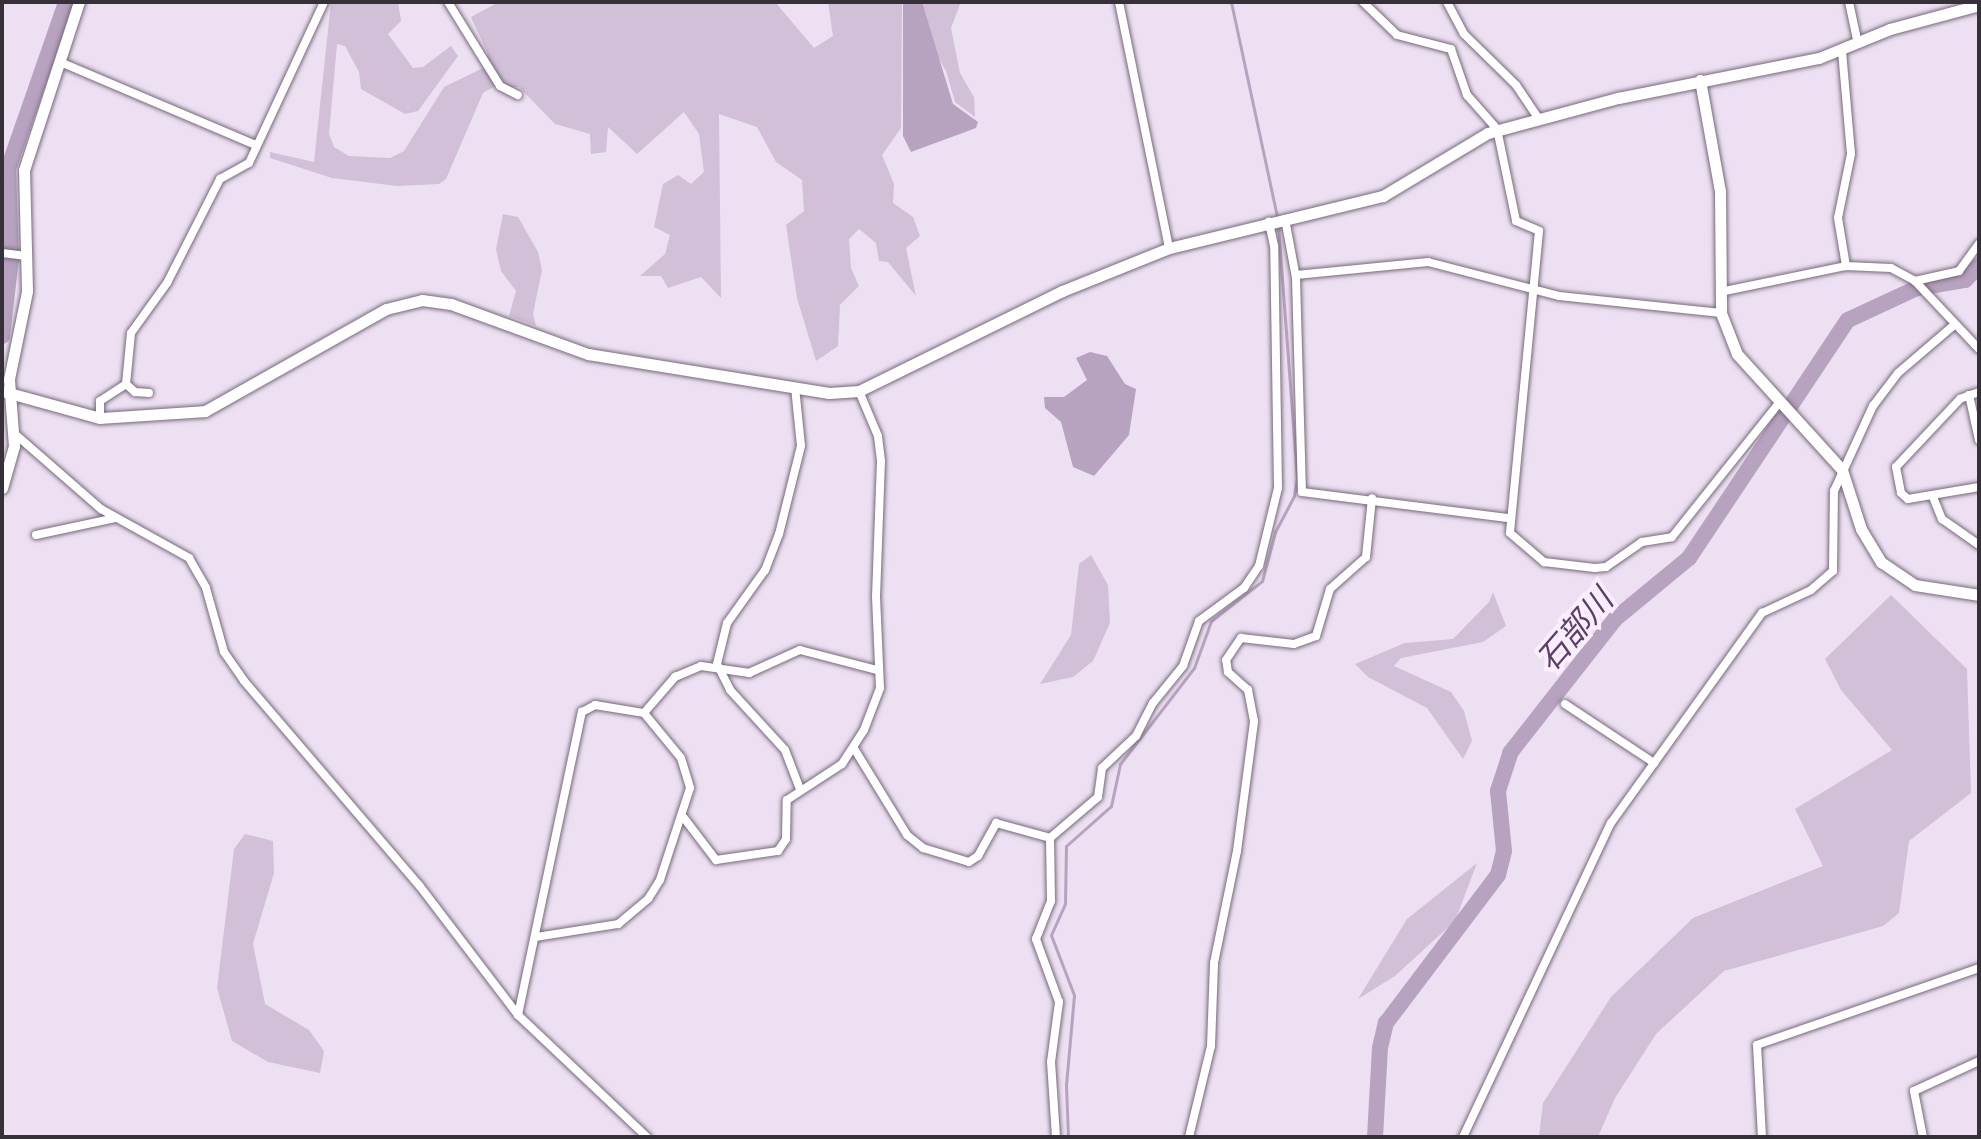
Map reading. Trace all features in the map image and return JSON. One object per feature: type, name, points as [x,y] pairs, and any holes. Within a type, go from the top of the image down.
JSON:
[{"type":"street","points":[[2,488],[15,434],[6,394],[27,291],[22,256],[24,170],[79,2]]},
{"type":"street","points":[[126,384],[131,333],[167,283],[220,179],[246,167],[324,2]]},
{"type":"street","points":[[448,2],[500,86],[518,95]]},
{"type":"street","points":[[1119,2],[1169,248]]},
{"type":"street","points":[[1363,2],[1397,35],[1448,46],[1467,95],[1497,129],[1514,217],[1539,231],[1537,289],[1508,531],[1544,562],[1606,567],[1642,542],[1679,531],[1779,403]]},
{"type":"street","points":[[1447,2],[1464,34],[1516,85],[1538,118]]},
{"type":"street","points":[[1849,2],[1858,44]]},
{"type":"street","points":[[6,394],[100,418],[205,411],[386,309],[422,300],[451,304],[588,354],[795,387],[859,391],[1062,291],[1169,248],[1383,196],[1458,147],[1497,129],[1700,80],[1842,51],[1927,17],[1979,5]]},
{"type":"street","points":[[1842,51],[1851,154],[1838,218],[1846,266]]},
{"type":"street","points":[[60,62],[256,145]]},
{"type":"street","points":[[1700,80],[1720,191],[1721,313],[1737,354],[1842,470],[1861,529],[1881,562],[1915,585],[1979,595]]},
{"type":"street","points":[[1285,219],[1296,275],[1301,489],[1509,518]]},
{"type":"street","points":[[1050,838],[1098,797],[1102,768],[1136,736],[1153,703],[1183,666],[1199,621],[1244,588],[1259,566],[1278,488],[1274,246],[1269,222]]},
{"type":"street","points":[[1919,285],[1959,271],[1979,243]]},
{"type":"street","points":[[2,253],[22,256]]},
{"type":"street","points":[[1296,275],[1428,262],[1537,289],[1721,313]]},
{"type":"street","points":[[1720,292],[1846,266],[1891,268],[1919,285],[1979,349]]},
{"type":"street","points":[[1463,1137],[1594,851],[1767,608],[1802,595],[1833,571],[1833,504],[1842,470],[1881,395],[1954,325]]},
{"type":"street","points":[[126,384],[135,392],[149,393]]},
{"type":"street","points":[[100,418],[100,401],[126,384]]},
{"type":"street","points":[[795,387],[801,446],[779,534],[765,570],[727,623],[717,664],[730,690],[782,746],[800,789]]},
{"type":"street","points":[[684,818],[716,860],[772,854],[785,845],[785,806],[800,789],[831,773],[855,750],[880,688],[877,670],[881,452],[859,391]]},
{"type":"street","points":[[1974,393],[1979,440]]},
{"type":"street","points":[[1974,393],[1900,457],[1896,467],[1901,493],[1908,499],[1979,487]]},
{"type":"street","points":[[15,434],[117,517],[189,558],[206,588],[230,663],[419,885],[518,1015],[647,1137]]},
{"type":"street","points":[[1933,497],[1942,519],[1979,545]]},
{"type":"street","points":[[1189,1137],[1211,1046],[1214,963],[1237,851],[1254,721],[1248,690],[1228,672],[1226,660],[1241,638],[1294,644],[1316,636],[1330,589],[1357,570],[1366,557],[1372,498]]},
{"type":"street","points":[[36,535],[117,517]]},
{"type":"street","points":[[644,713],[675,677],[717,664],[731,673],[749,673],[800,650],[877,670]]},
{"type":"street","points":[[1565,704],[1654,763]]},
{"type":"street","points":[[518,1015],[582,712],[595,705],[644,713],[685,764],[690,788],[684,818],[660,880],[627,918],[599,931],[536,937]]},
{"type":"street","points":[[855,750],[907,835],[923,848],[969,862],[978,856],[996,823],[1050,838]]},
{"type":"street","points":[[1050,838],[1051,901],[1036,939],[1058,994],[1051,1062],[1056,1137]]},
{"type":"street","points":[[1762,1137],[1757,1045],[1979,968]]},
{"type":"street","points":[[1923,1137],[1914,1091],[1979,1061]]},
{"type":"shaded area","points":[[331,2],[398,2],[401,21],[388,34],[413,68],[423,67],[451,46],[458,56],[418,111],[405,114],[361,89],[359,72],[345,46],[337,44],[329,134],[334,147],[349,156],[390,158],[404,151],[444,87],[483,68],[488,54],[471,17],[497,3],[775,2],[814,48],[833,36],[828,2],[902,2],[901,128],[882,155],[894,184],[893,203],[913,217],[920,236],[906,248],[916,296],[888,262],[879,261],[876,243],[859,229],[849,239],[851,268],[859,286],[840,305],[838,346],[816,361],[797,298],[786,225],[804,211],[802,180],[776,162],[757,127],[719,114],[721,298],[701,277],[668,288],[661,276],[640,276],[665,254],[670,235],[654,227],[663,184],[678,175],[691,184],[704,172],[699,134],[684,112],[637,154],[608,127],[606,152],[591,154],[590,134],[555,124],[519,87],[493,87],[483,93],[446,179],[439,184],[397,186],[332,178],[270,158],[270,152],[314,162]]},
{"type":"shaded area","points":[[903,2],[922,2],[953,104],[978,122],[976,128],[911,152],[903,136]]},
{"type":"shaded area","points":[[921,2],[961,2],[951,28],[960,73],[974,97],[975,117],[955,102],[946,71],[929,41]]},
{"type":"shaded area","points":[[503,214],[518,217],[538,252],[542,270],[533,314],[536,326],[509,316],[516,291],[501,271],[496,249]]},
{"type":"shaded area","points":[[1090,352],[1107,356],[1125,384],[1136,389],[1129,435],[1094,476],[1073,467],[1061,422],[1045,408],[1044,397],[1064,397],[1087,380],[1076,358]]},
{"type":"shaded area","points":[[1091,555],[1108,585],[1110,623],[1093,661],[1073,677],[1040,684],[1071,635],[1079,564]]},
{"type":"shaded area","points":[[1493,592],[1506,626],[1483,642],[1401,658],[1394,666],[1451,692],[1464,711],[1472,741],[1463,759],[1427,708],[1368,677],[1355,664],[1405,643],[1453,639],[1489,602]]},
{"type":"shaded area","points":[[1891,595],[1967,669],[1971,793],[1909,841],[1899,913],[1883,926],[1724,971],[1656,1034],[1615,1098],[1598,1137],[1539,1137],[1543,1103],[1611,997],[1693,918],[1823,866],[1795,809],[1892,750],[1841,690],[1825,659]]},
{"type":"shaded area","points":[[245,834],[273,841],[274,873],[253,944],[265,1004],[309,1030],[324,1051],[320,1073],[268,1062],[232,1041],[217,988],[234,849]]},
{"type":"shaded area","points":[[1477,863],[1455,921],[1395,976],[1358,999],[1407,919]]},
{"type":"waterway","points":[[2,336],[11,258],[8,169],[66,2]]},
{"type":"waterway","points":[[1231,2],[1277,217]]},
{"type":"waterway","points":[[1068,1137],[1066,1085],[1074,995],[1051,935],[1065,903],[1066,846],[1111,806],[1120,764],[1194,668],[1211,621],[1262,581],[1275,532],[1294,496],[1297,478],[1278,225]]},
{"type":"waterway","name":"石部川","points":[[1375,1137],[1380,1048],[1386,1023],[1498,875],[1504,851],[1498,791],[1510,753],[1615,619],[1689,558],[1848,320],[1917,288],[1965,280],[1979,266]]}]
